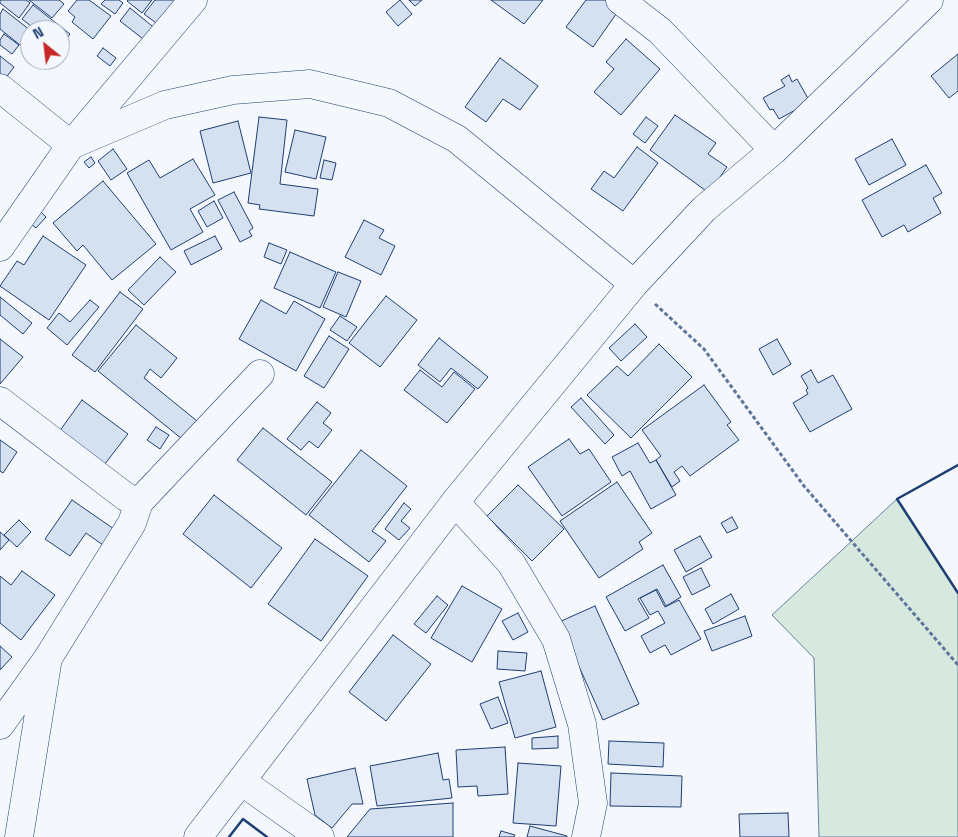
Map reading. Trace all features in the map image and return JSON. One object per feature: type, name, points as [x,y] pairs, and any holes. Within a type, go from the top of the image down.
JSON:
[{"type":"street","points":[[0,247],[71,145],[193,0]]},
{"type":"street","points":[[620,0],[660,32],[774,150]]},
{"type":"street","points":[[198,837],[455,502],[634,284],[704,209],[774,150],[929,0]]},
{"type":"street","points":[[71,145],[165,105],[233,90],[310,84],[389,103],[457,139],[634,284]]},
{"type":"street","points":[[0,88],[71,145]]},
{"type":"street","points":[[0,725],[48,658],[132,523],[139,502],[260,374]]},
{"type":"street","points":[[0,401],[126,497],[139,502]]},
{"type":"street","points":[[455,502],[511,563],[556,639],[582,724],[593,802],[586,837]]},
{"type":"street","points":[[19,837],[48,658]]},
{"type":"street","points":[[241,781],[320,837]]},
{"type":"path","points":[[634,284],[704,349],[804,486],[958,665]]},
{"type":"shaded area","points":[[897,499],[958,593],[958,837],[819,837],[814,658],[772,615]]},
{"type":"building","points":[[0,0],[26,0],[30,3],[19,18],[0,3]]},
{"type":"building","points":[[29,0],[59,0],[64,4],[52,18]]},
{"type":"building","points":[[77,0],[89,0],[111,16],[93,39],[72,22],[75,17],[68,11]]},
{"type":"building","points":[[105,0],[119,0],[123,3],[115,14],[101,4]]},
{"type":"building","points":[[128,0],[152,0],[142,13]]},
{"type":"building","points":[[155,0],[175,0],[181,5],[163,28],[144,14]]},
{"type":"building","points":[[400,0],[412,14],[398,26],[386,12]]},
{"type":"building","points":[[409,0],[422,0],[415,6]]},
{"type":"building","points":[[491,0],[543,0],[524,24]]},
{"type":"building","points":[[586,0],[612,0],[621,7],[593,47],[566,27]]},
{"type":"building","points":[[33,5],[52,20],[23,20],[22,19]]},
{"type":"building","points":[[130,8],[157,30],[147,42],[120,21]]},
{"type":"building","points":[[3,9],[20,22],[20,45],[0,29],[0,14]]},
{"type":"building","points":[[4,34],[19,45],[12,54],[0,45],[0,40]]},
{"type":"building","points":[[626,39],[660,69],[621,115],[594,92],[614,69],[606,62]]},
{"type":"building","points":[[103,48],[116,58],[110,66],[97,56]]},
{"type":"building","points":[[958,54],[958,91],[949,98],[931,76]]},
{"type":"building","points":[[0,56],[14,67],[5,79],[0,74]]},
{"type":"building","points":[[500,58],[538,86],[520,110],[503,99],[486,122],[465,107]]},
{"type":"building","points":[[789,75],[792,82],[797,79],[810,102],[779,119],[773,109],[770,110],[763,98],[785,86],[781,80]]},
{"type":"building","points":[[675,115],[716,143],[708,154],[727,167],[709,193],[650,150]]},
{"type":"building","points":[[259,117],[287,120],[280,184],[318,189],[314,216],[259,209],[260,205],[248,203]]},
{"type":"building","points":[[646,117],[658,126],[645,143],[633,134]]},
{"type":"building","points":[[238,121],[251,173],[213,183],[200,131]]},
{"type":"building","points":[[295,130],[326,137],[316,179],[285,172]]},
{"type":"building","points":[[892,139],[906,165],[869,185],[855,159]]},
{"type":"building","points":[[637,147],[658,163],[623,211],[591,189],[604,171],[614,178]]},
{"type":"building","points":[[113,149],[127,169],[111,180],[98,161]]},
{"type":"building","points":[[91,157],[95,163],[89,168],[84,162]]},
{"type":"building","points":[[193,159],[215,195],[190,209],[203,232],[171,250],[127,173],[149,160],[160,178]]},
{"type":"building","points":[[324,160],[336,163],[332,180],[320,178]]},
{"type":"building","points":[[926,165],[942,193],[933,198],[941,213],[908,232],[904,225],[882,237],[862,200]]},
{"type":"building","points":[[103,181],[156,244],[112,280],[83,245],[77,251],[53,223]]},
{"type":"building","points":[[234,192],[253,228],[249,231],[252,236],[240,242],[218,200]]},
{"type":"building","points":[[214,201],[223,218],[207,227],[198,211]]},
{"type":"building","points":[[41,212],[46,217],[36,228],[31,224]]},
{"type":"building","points":[[364,220],[384,230],[379,238],[395,246],[381,275],[345,257]]},
{"type":"building","points":[[43,236],[86,265],[49,320],[0,286],[17,261],[24,265]]},
{"type":"building","points":[[215,236],[222,249],[191,265],[184,251]]},
{"type":"building","points":[[269,243],[287,250],[281,264],[264,257]]},
{"type":"building","points":[[290,252],[336,272],[320,308],[274,288]]},
{"type":"building","points":[[160,257],[176,272],[144,305],[128,290]]},
{"type":"building","points":[[338,272],[361,281],[346,317],[323,307]]},
{"type":"building","points":[[120,292],[143,309],[95,372],[72,355]]},
{"type":"building","points":[[386,296],[417,320],[380,367],[349,343]]},
{"type":"building","points":[[0,297],[32,323],[23,334],[0,315]]},
{"type":"building","points":[[90,300],[99,307],[67,345],[47,328],[59,313],[70,322]]},
{"type":"building","points":[[261,300],[286,314],[294,301],[325,319],[296,371],[239,339]]},
{"type":"building","points":[[340,316],[357,327],[347,341],[330,330]]},
{"type":"building","points":[[635,324],[647,337],[621,361],[609,348]]},
{"type":"building","points":[[136,325],[177,358],[161,378],[150,369],[144,378],[202,425],[187,443],[98,371]]},
{"type":"building","points":[[329,336],[349,349],[324,388],[304,376]]},
{"type":"building","points":[[439,338],[488,377],[478,389],[451,368],[440,382],[418,365]]},
{"type":"building","points":[[0,339],[23,357],[0,384]]},
{"type":"building","points":[[777,339],[791,364],[773,375],[759,349]]},
{"type":"building","points":[[659,344],[692,377],[631,438],[587,395],[617,366],[628,376]]},
{"type":"building","points":[[420,370],[442,387],[454,372],[475,389],[447,423],[404,390]]},
{"type":"building","points":[[811,370],[818,383],[833,375],[852,409],[810,432],[793,403],[808,394],[806,390],[808,388],[801,376]]},
{"type":"building","points":[[704,385],[731,422],[727,425],[739,440],[690,476],[682,466],[674,472],[680,481],[672,487],[656,460],[661,456],[642,430]]},
{"type":"building","points":[[581,398],[614,435],[605,444],[571,407]]},
{"type":"building","points":[[82,400],[128,434],[101,469],[56,436]]},
{"type":"building","points":[[317,402],[331,413],[323,423],[332,430],[318,448],[309,441],[301,450],[287,439]]},
{"type":"building","points":[[156,427],[169,435],[160,449],[147,440]]},
{"type":"building","points":[[263,428],[332,482],[306,515],[237,460]]},
{"type":"building","points":[[569,439],[580,454],[589,449],[611,482],[562,516],[528,467]]},
{"type":"building","points":[[0,440],[17,452],[3,473],[0,471]]},
{"type":"building","points":[[638,443],[650,463],[656,460],[676,495],[651,509],[630,471],[622,476],[612,457]]},
{"type":"building","points":[[361,450],[407,486],[372,531],[386,541],[369,562],[309,515]]},
{"type":"building","points":[[617,482],[652,533],[639,542],[643,549],[599,578],[560,521]]},
{"type":"building","points":[[518,485],[564,529],[532,561],[487,516]]},
{"type":"building","points":[[214,495],[282,548],[251,588],[183,534]]},
{"type":"building","points":[[72,500],[114,529],[103,545],[86,533],[70,556],[45,539]]},
{"type":"building","points":[[404,503],[411,509],[401,521],[410,528],[399,540],[385,529]]},
{"type":"building","points":[[732,517],[738,528],[727,533],[721,523]]},
{"type":"building","points":[[19,520],[31,532],[17,547],[4,535]]},
{"type":"building","points":[[0,532],[9,540],[0,550]]},
{"type":"building","points":[[700,536],[712,557],[686,572],[674,550]]},
{"type":"building","points":[[315,539],[368,576],[321,641],[268,604]]},
{"type":"building","points":[[663,565],[681,597],[666,606],[657,589],[638,599],[649,618],[625,631],[606,597]]},
{"type":"building","points":[[701,568],[710,586],[692,595],[683,577]]},
{"type":"building","points":[[22,571],[55,595],[21,640],[0,623],[0,576],[11,585]]},
{"type":"building","points":[[462,586],[502,609],[472,662],[431,638]]},
{"type":"building","points":[[656,590],[665,607],[679,600],[701,639],[671,655],[665,645],[650,653],[641,636],[665,623],[658,611],[650,615],[640,598]]},
{"type":"building","points":[[731,594],[739,609],[713,624],[705,609]]},
{"type":"building","points":[[437,596],[448,605],[426,633],[414,624]]},
{"type":"building","points":[[595,606],[639,704],[603,720],[559,622]]},
{"type":"building","points":[[518,613],[528,632],[513,640],[502,621]]},
{"type":"building","points":[[745,616],[752,636],[712,651],[704,631]]},
{"type":"building","points":[[393,635],[431,664],[386,721],[349,692]]},
{"type":"building","points":[[0,646],[12,657],[0,670]]},
{"type":"building","points":[[498,651],[527,653],[525,671],[497,669]]},
{"type":"building","points":[[541,671],[556,727],[515,738],[499,682]]},
{"type":"building","points":[[498,697],[508,723],[491,729],[480,704]]},
{"type":"building","points":[[558,736],[558,748],[532,749],[532,738]]},
{"type":"building","points":[[609,741],[664,743],[663,767],[608,764]]},
{"type":"building","points":[[505,747],[508,794],[478,796],[477,786],[458,787],[456,750]]},
{"type":"building","points":[[438,753],[443,780],[449,779],[452,798],[377,806],[370,766]]},
{"type":"building","points":[[518,763],[561,766],[556,826],[513,823]]},
{"type":"building","points":[[355,768],[363,804],[352,804],[332,828],[315,815],[307,779]]},
{"type":"building","points":[[611,773],[682,776],[681,807],[610,806]]},
{"type":"building","points":[[453,803],[453,837],[347,837],[370,809]]},
{"type":"building","points":[[788,813],[789,837],[740,837],[739,814]]},
{"type":"building","points":[[530,826],[567,836],[567,837],[527,837]]},
{"type":"building","points":[[501,831],[515,835],[514,837],[499,837]]},
{"type":"wall","points":[[958,465],[897,499],[958,593]]},
{"type":"wall","points":[[229,837],[243,819],[267,837]]}]
